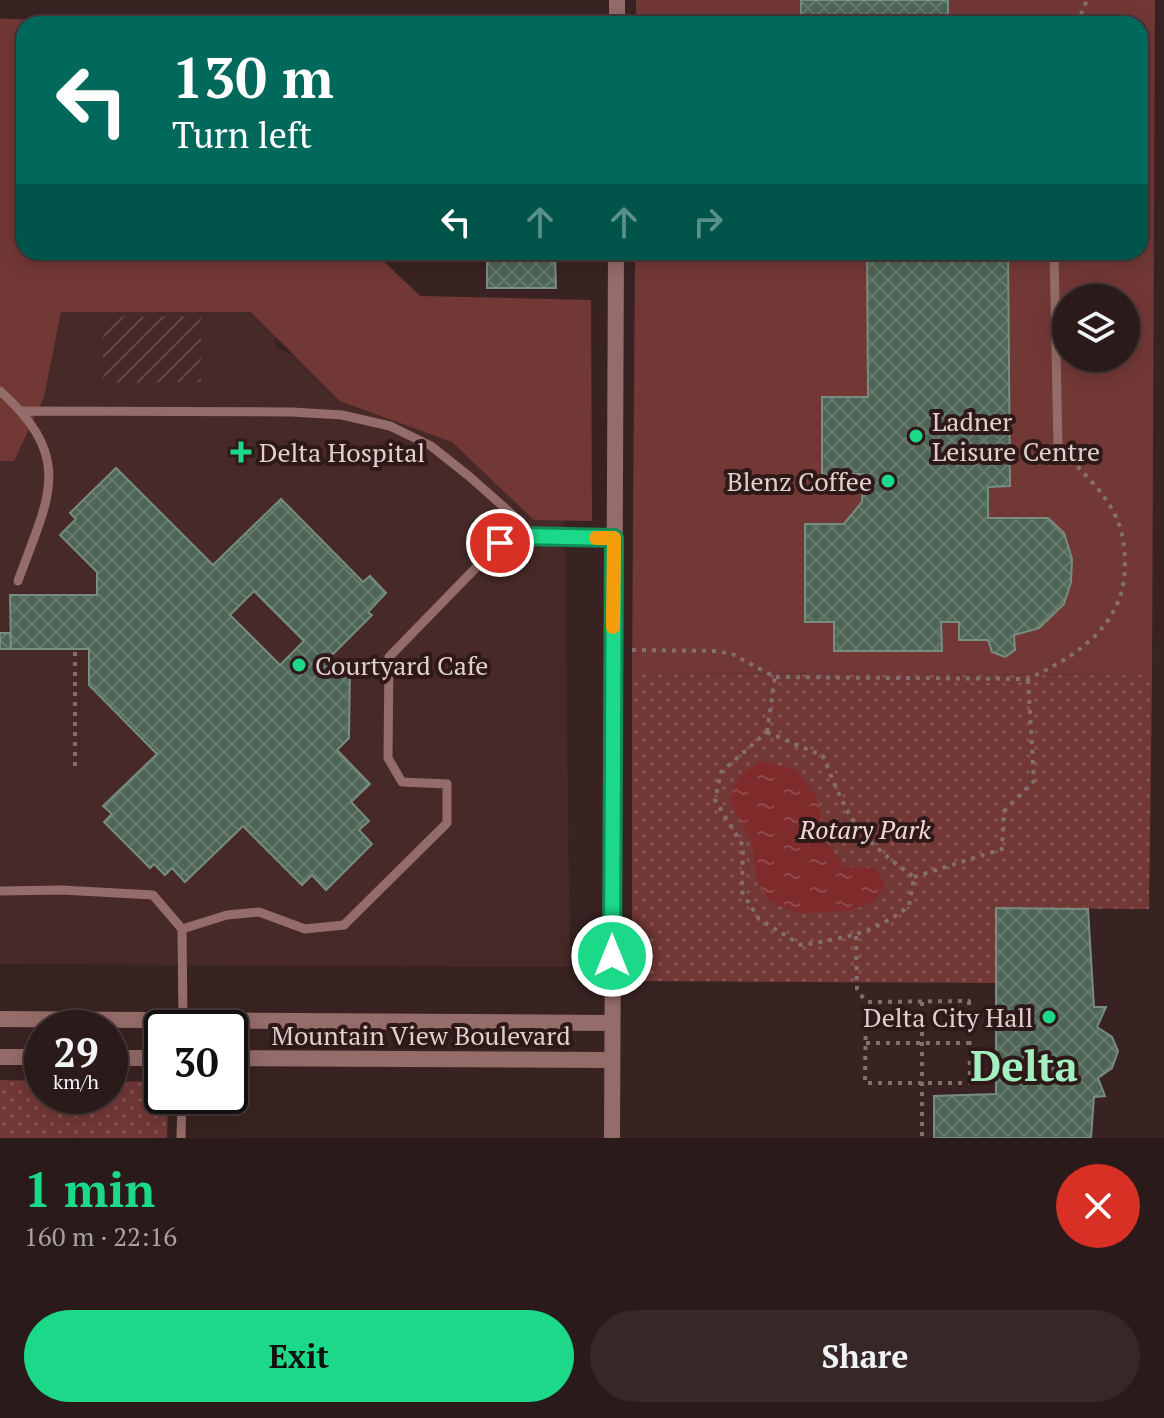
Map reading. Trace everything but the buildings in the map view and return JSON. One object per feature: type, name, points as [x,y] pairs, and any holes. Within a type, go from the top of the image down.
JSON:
[{"type":"street","points":[[612,1138],[616,260]]},
{"type":"street","name":"Mountain View Boulevard","points":[[0,1019],[144,1024]]},
{"type":"street","name":"Mountain View Boulevard","points":[[248,1025],[612,1023]]},
{"type":"street","points":[[0,1057],[24,1057]]},
{"type":"street","name":"Mountain View Boulevard","points":[[248,1058],[612,1060]]},
{"type":"lane","points":[[1054,260],[1058,446]]},
{"type":"lane","points":[[0,391],[23,411],[51,462],[45,504],[18,581]]},
{"type":"lane","points":[[23,411],[292,412],[342,415],[390,426],[431,446],[470,477],[515,517],[520,536]]},
{"type":"lane","points":[[182,929],[227,915],[259,912],[305,929],[344,925],[447,823],[447,784],[402,782],[388,758],[389,657],[500,543],[520,536],[614,538]]},
{"type":"lane","points":[[0,891],[62,890],[153,895],[182,929],[183,1010]]},
{"type":"lane","points":[[181,1138],[182,1114]]},
{"type":"path","points":[[613,649],[716,651],[732,654],[775,677],[1028,679],[1063,662],[1093,640],[1115,611],[1125,580],[1125,548],[1117,519],[1101,493],[1058,446]]},
{"type":"path","points":[[75,652],[75,766]]},
{"type":"path","points":[[775,677],[767,732],[721,772],[715,800],[743,846],[742,892],[759,919],[801,945],[856,936],[884,925],[909,906],[914,877]]},
{"type":"path","points":[[914,877],[1002,849],[1004,811],[1034,781],[1028,679]]},
{"type":"path","points":[[767,732],[823,756],[845,812],[875,848],[914,877]]},
{"type":"path","points":[[856,936],[857,989],[866,1002],[865,1083],[970,1083],[969,1001],[866,1002]]},
{"type":"path","points":[[922,1002],[922,1138]]},
{"type":"path","points":[[866,1043],[970,1043]]},
{"type":"shaded area","name":"Delta Hospital","points":[[0,18],[16,19],[16,260],[279,260],[275,347],[400,405],[564,500],[570,967],[0,964]]},
{"type":"shaded area","points":[[201,316],[201,382],[103,383],[103,317]]},
{"type":"green space","points":[[636,0],[1155,0],[1152,675],[632,673],[635,260],[1148,260],[1148,16],[636,16]]},
{"type":"green space","points":[[0,19],[16,19],[16,260],[382,260],[420,296],[591,300],[592,521],[534,520],[452,442],[340,401],[251,312],[61,312],[44,397],[14,461],[0,461]]},
{"type":"green space","name":"Rotary Park","points":[[632,673],[1152,675],[1149,909],[996,908],[995,983],[632,981]]},
{"type":"green space","points":[[0,1080],[24,1081],[24,1114],[128,1114],[128,1081],[144,1082],[144,1114],[168,1114],[167,1138],[0,1138]]},
{"type":"water","points":[[759,761],[796,769],[818,800],[824,839],[845,867],[874,868],[886,885],[873,903],[848,911],[798,913],[770,902],[756,880],[752,842],[729,799],[738,778]]},
{"type":"slow traffic","points":[[596,538],[614,538],[613,627]]},
{"type":"place","name":"Ladner Leisure Centre","points":[[916,436]]},
{"type":"place","name":"Delta Hospital","points":[[241,452]]},
{"type":"place","name":"Blenz Coffee","points":[[888,481]]},
{"type":"place","name":"Courtyard Cafe","points":[[299,665]]},
{"type":"place","name":"Delta City Hall","points":[[1049,1017]]},
{"type":"district","name":"Delta","points":[[1024,1065]]},
{"type":"route","points":[[500,543],[520,536],[614,538],[612,956]]}]
